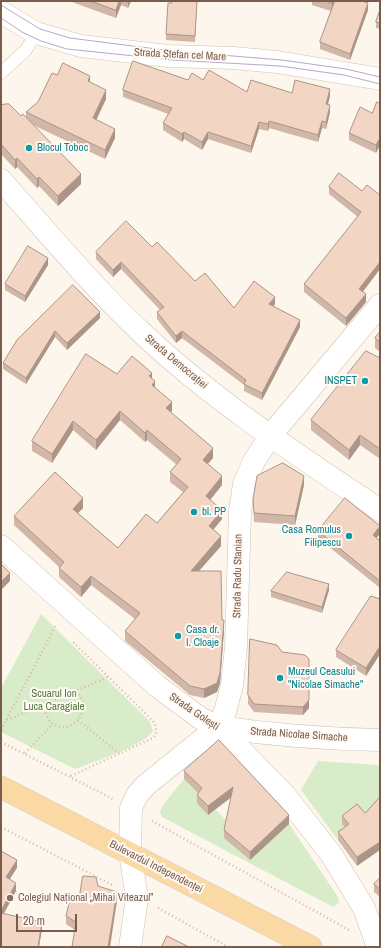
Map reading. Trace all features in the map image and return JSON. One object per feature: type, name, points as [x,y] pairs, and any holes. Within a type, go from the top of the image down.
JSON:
[{"type":"main road","name":"Bulevardul Independenței","points":[[1,787],[312,947]]},
{"type":"street","name":"Strada Ștefan cel Mare","points":[[1,12],[36,32],[88,47],[168,56],[234,58],[277,62],[380,79]]},
{"type":"street","name":"Strada Democrației","points":[[1,180],[102,294],[143,334],[199,382],[271,435],[380,510]]},
{"type":"street","name":"Strada Radu Stanian","points":[[130,947],[137,898],[130,853],[131,808],[137,796],[146,785],[218,727],[225,712],[232,685],[236,647],[240,511],[244,484],[254,461],[271,435],[380,305]]},
{"type":"street","name":"Strada Golești","points":[[1,546],[157,686],[200,718],[218,727],[284,794],[331,854],[364,908],[378,946]]},
{"type":"street","name":"Strada Nicolae Simache","points":[[218,727],[262,734],[380,740]]},
{"type":"lane","points":[[1,73],[26,50],[36,32]]},
{"type":"path","points":[[1,730],[56,624],[61,630]]},
{"type":"path","points":[[71,640],[153,721],[156,726],[156,734],[153,738],[71,776]]},
{"type":"path","points":[[6,721],[76,690],[108,678]]},
{"type":"path","points":[[44,704],[47,716],[53,724],[61,727],[70,726],[78,720],[83,713],[83,703],[76,690]]},
{"type":"path","points":[[78,720],[120,754]]},
{"type":"path","points":[[25,753],[53,724]]},
{"type":"path","points":[[1,742],[71,776],[131,808],[378,946]]},
{"type":"green space","name":"Scuarul Ion Luca Caragiale","points":[[41,614],[150,722],[153,731],[149,736],[141,742],[118,753],[75,769],[1,732],[1,688]]},
{"type":"green space","points":[[318,761],[380,765],[380,806],[338,840],[301,790]]},
{"type":"green space","points":[[184,779],[202,797],[208,815],[215,809],[232,826],[250,860],[289,824],[338,897],[339,903],[333,907],[162,817],[160,813],[162,806]]},
{"type":"building","points":[[91,1],[119,1],[116,10]]},
{"type":"building","points":[[172,1],[197,1],[195,36],[166,34],[168,3],[171,3]]},
{"type":"building","points":[[335,1],[362,1],[368,3],[350,54],[320,42]]},
{"type":"building","points":[[380,10],[380,23],[376,22]]},
{"type":"building","points":[[133,61],[188,80],[192,73],[203,80],[209,70],[247,92],[251,80],[292,93],[295,80],[330,89],[326,104],[330,105],[326,122],[322,121],[318,135],[269,121],[268,124],[259,122],[251,146],[208,132],[202,142],[184,132],[182,134],[163,123],[172,108],[123,90]]},
{"type":"building","points":[[63,63],[90,76],[88,81],[106,90],[93,118],[115,129],[105,150],[26,112],[38,102],[52,73],[57,75]]},
{"type":"building","points":[[377,102],[380,104],[380,138],[376,145],[349,133],[360,107],[372,113]]},
{"type":"building","name":"Blocul Toboc","points":[[9,104],[21,116],[23,114],[81,174],[58,196],[39,177],[37,179],[17,158],[15,160],[1,144],[1,105]]},
{"type":"building","points":[[339,173],[362,191],[367,185],[380,195],[380,262],[359,289],[366,294],[346,318],[304,284],[361,212],[329,187]]},
{"type":"building","points":[[126,221],[152,247],[157,242],[195,281],[205,273],[234,308],[254,281],[275,297],[269,304],[300,320],[262,393],[244,384],[246,380],[182,331],[176,336],[157,312],[164,307],[121,262],[113,270],[96,252]]},
{"type":"building","points":[[28,246],[48,258],[25,296],[5,284]]},
{"type":"building","points":[[73,285],[100,312],[67,343],[55,331],[26,378],[3,363],[17,340]]},
{"type":"building","points":[[380,332],[380,342],[375,338]]},
{"type":"building","name":"INSPET","points":[[366,351],[380,358],[380,449],[360,435],[349,450],[311,420]]},
{"type":"building","points":[[86,354],[117,374],[132,356],[152,373],[149,376],[155,381],[152,385],[172,402],[166,408],[213,448],[203,460],[222,476],[206,496],[222,510],[209,526],[221,536],[191,571],[221,571],[222,620],[224,620],[220,673],[217,683],[204,689],[190,686],[125,631],[140,613],[91,576],[81,587],[59,568],[64,562],[14,516],[55,472],[83,498],[73,509],[118,548],[146,514],[157,523],[188,487],[170,472],[181,459],[147,430],[145,433],[120,411],[96,440],[73,421],[52,454],[32,441]]},
{"type":"building","points":[[283,463],[304,476],[295,516],[254,513],[253,499],[257,476]]},
{"type":"building","name":"Casa Romulus Filipescu","points":[[345,498],[380,526],[373,535],[380,541],[380,581],[318,531]]},
{"type":"building","points":[[1,564],[10,573],[1,582]]},
{"type":"building","points":[[287,572],[329,584],[322,607],[271,591]]},
{"type":"building","points":[[371,596],[380,599],[380,646],[366,668],[336,650]]},
{"type":"building","name":"Muzeul Ceasului \"Nicolae Simache\"","points":[[250,639],[277,645],[282,652],[305,655],[309,659],[309,700],[303,707],[254,704],[248,695]]},
{"type":"building","points":[[219,740],[289,815],[250,852],[224,830],[233,787],[208,806],[197,795],[202,788],[184,771]]},
{"type":"building","points":[[380,797],[380,842],[357,857],[338,832],[349,824],[342,816],[357,804],[365,813]]},
{"type":"building","points":[[1,851],[17,860],[6,877],[16,883],[1,911]]},
{"type":"building","points":[[83,876],[96,877],[98,886],[117,892],[108,947],[72,947],[76,922],[66,916],[69,903],[79,897]]},
{"type":"building","points":[[380,878],[380,889],[374,884]]},
{"type":"building","points":[[1,913],[42,922],[38,947],[1,947]]},
{"type":"building","points":[[167,936],[189,947],[162,947]]},
{"type":"tram line","points":[[1,5],[40,29],[70,38],[172,51],[282,60],[346,69],[380,77]]},
{"type":"tram line","points":[[1,18],[22,32],[41,41],[67,49],[173,60],[280,66],[344,75],[380,84]]},
{"type":"place","name":"Blocul Toboc","points":[[29,148]]},
{"type":"place","name":"INSPET","points":[[365,381]]},
{"type":"place","name":"bl. PP","points":[[194,512]]},
{"type":"place","name":"Casa Romulus Filipescu","points":[[349,536]]},
{"type":"place","name":"Casa dr. I. Cloaje","points":[[178,636]]},
{"type":"place","name":"Muzeul Ceasului \"Nicolae Simache\"","points":[[280,678]]},
{"type":"place","name":"Colegiul Național „Mihai Viteazul”","points":[[10,898]]}]
